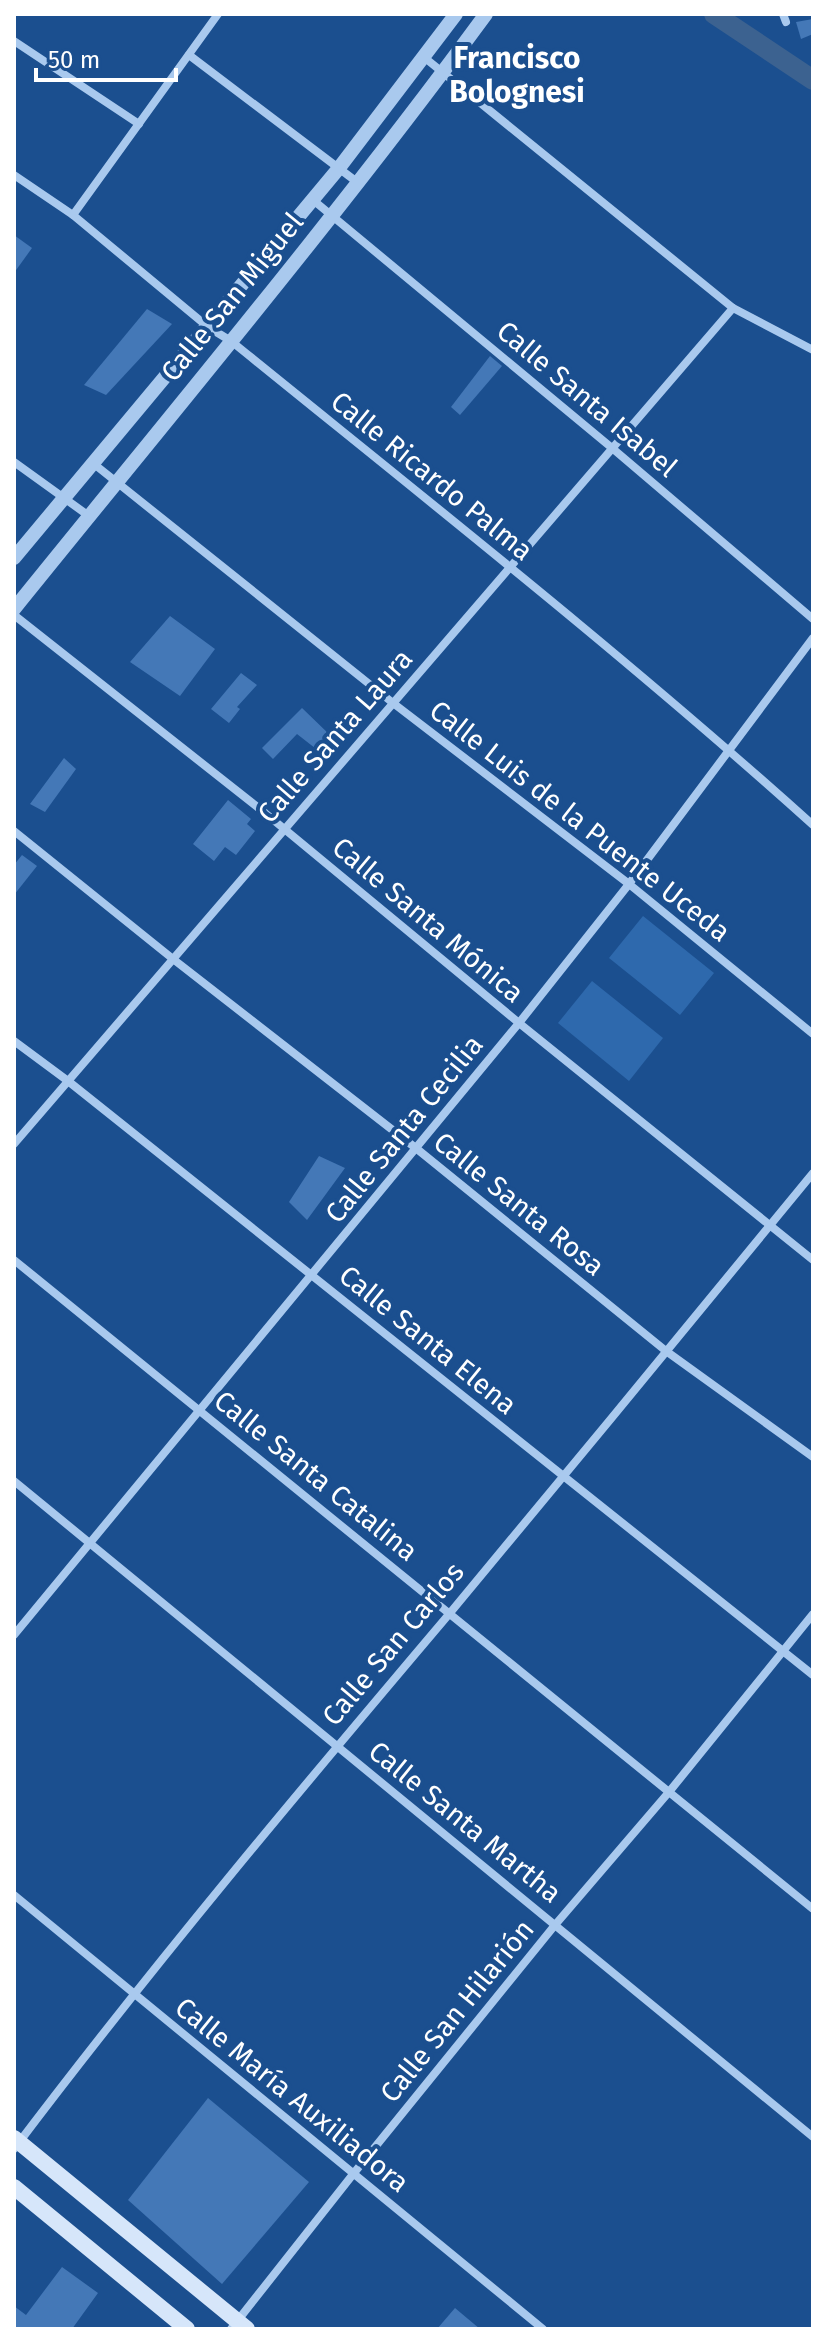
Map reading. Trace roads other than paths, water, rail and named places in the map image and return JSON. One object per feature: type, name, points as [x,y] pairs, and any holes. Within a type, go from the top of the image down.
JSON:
[{"type":"main road","points":[[16,2143],[238,2326]]},
{"type":"main road","points":[[14,2187],[187,2329]]},
{"type":"street","points":[[73,215],[218,14]]},
{"type":"street","name":"Calle San Miguel","points":[[14,558],[339,168],[456,14]]},
{"type":"street","name":"Calle San Miguel","points":[[14,612],[444,72],[486,14]]},
{"type":"street","points":[[14,41],[139,124]]},
{"type":"street","points":[[189,55],[357,182]]},
{"type":"street","points":[[425,58],[733,308],[813,350]]},
{"type":"street","name":"Calle Ricardo Palma","points":[[14,175],[73,215],[508,566],[729,749],[813,825]]},
{"type":"street","name":"Calle Santa Isabel","points":[[313,200],[813,619]]},
{"type":"street","name":"Calle Santa Laura","points":[[14,1144],[733,308]]},
{"type":"street","points":[[14,462],[89,516]]},
{"type":"street","name":"Calle Luis de la Puente Uceda","points":[[94,464],[393,703],[629,884],[813,1034]]},
{"type":"street","name":"Calle Santa Mónica","points":[[14,612],[813,1260]]},
{"type":"street","name":"Calle Santa Cecilia","points":[[14,1635],[519,1023],[629,884],[813,638]]},
{"type":"street","name":"Calle Santa Rosa","points":[[14,831],[417,1149],[666,1351],[813,1457]]},
{"type":"street","name":"Calle Santa Elena","points":[[14,1041],[813,1675]]},
{"type":"street","name":"Calle San Carlos","points":[[16,2143],[133,1993],[336,1745],[813,1173]]},
{"type":"street","name":"Calle Santa Catalina","points":[[14,1260],[813,1909]]},
{"type":"street","name":"Calle Santa Martha","points":[[14,1481],[813,2137]]},
{"type":"street","name":"Calle San Hilarión","points":[[238,2326],[354,2173],[813,1614]]},
{"type":"street","name":"Calle María Auxiliadora","points":[[14,1895],[543,2329]]},
{"type":"waterway","points":[[714,14],[813,80]]},
{"type":"district","name":"Francisco Bolognesi","points":[[517,75]]}]
